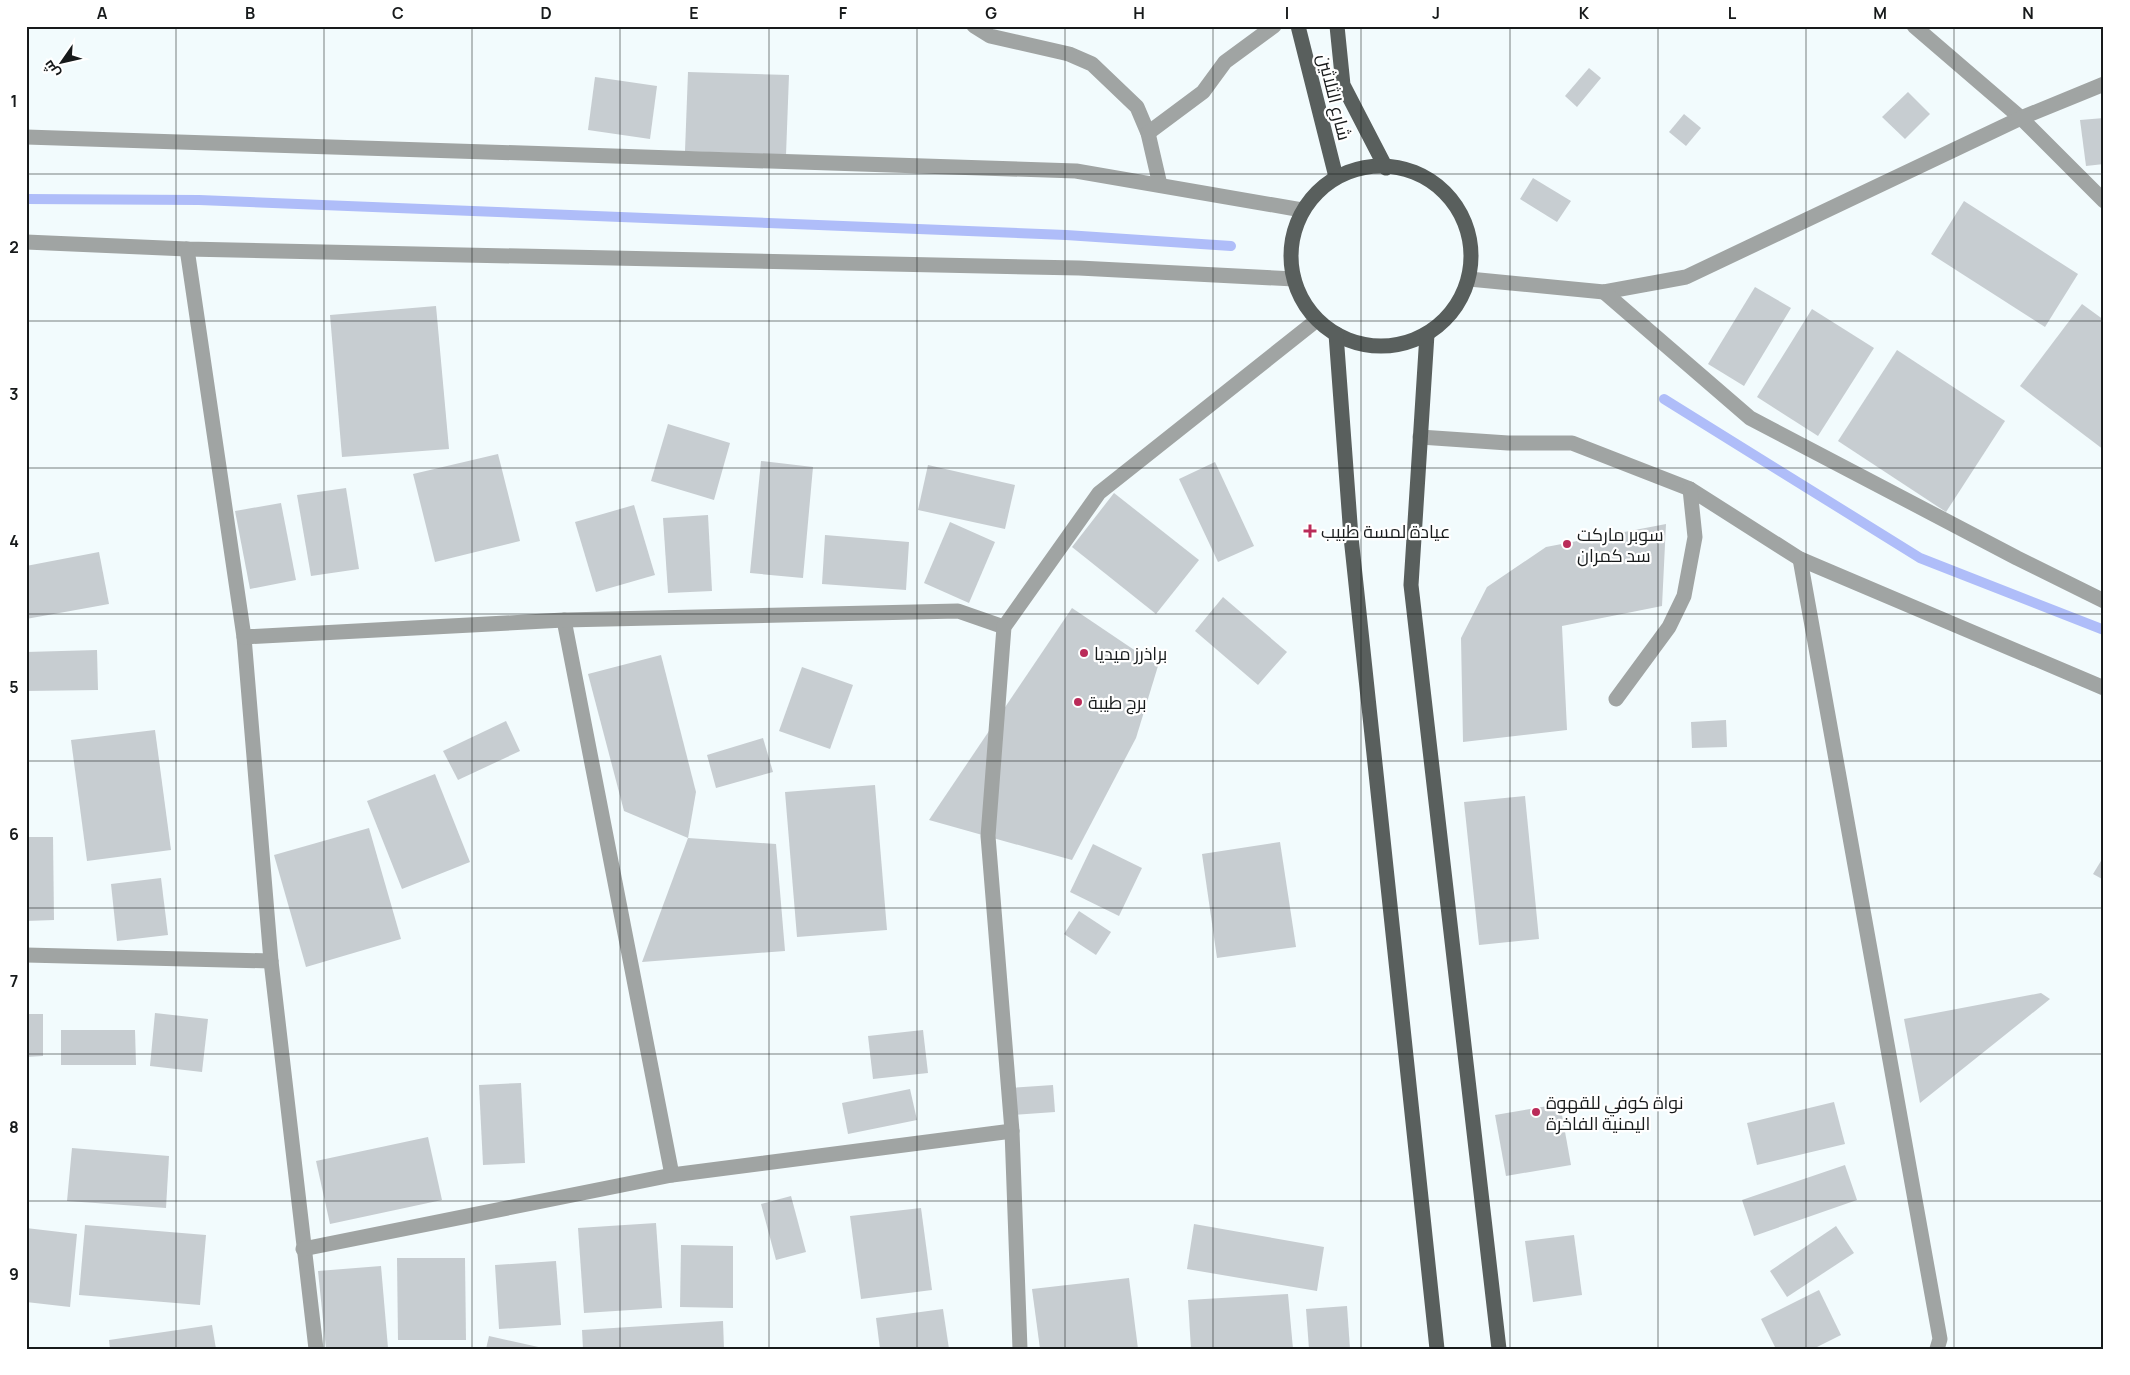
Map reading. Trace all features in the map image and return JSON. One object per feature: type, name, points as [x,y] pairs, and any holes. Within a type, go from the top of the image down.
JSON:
[{"type":"main road","name":"شارع الثلاثين","points":[[1298,26],[1336,177]]},
{"type":"main road","name":"شارع الثلاثين","points":[[1337,26],[1343,85],[1386,168]]},
{"type":"main road","points":[[1380,165],[1386,168],[1426,177],[1445,191],[1459,210],[1469,232],[1471,256],[1468,279],[1460,301],[1446,320],[1427,334],[1405,344],[1382,346],[1358,344],[1336,334],[1317,320],[1303,301],[1294,279],[1290,256],[1292,240],[1302,210],[1317,192],[1336,177],[1357,168],[1380,165]]},
{"type":"main road","points":[[1336,334],[1351,537],[1437,1349]]},
{"type":"main road","points":[[1427,334],[1411,585],[1499,1349]]},
{"type":"street","points":[[974,26],[990,36],[1068,54],[1092,64],[1137,107],[1148,133],[1160,185]]},
{"type":"street","points":[[1148,133],[1203,92],[1225,62],[1274,26]]},
{"type":"street","points":[[1914,26],[2021,118],[2104,201]]},
{"type":"street","points":[[1468,279],[1604,292],[1686,277],[2021,118],[2104,84]]},
{"type":"street","points":[[26,136],[1076,171],[1302,210]]},
{"type":"street","points":[[26,242],[187,249],[1079,268],[1294,279]]},
{"type":"street","points":[[187,249],[244,637],[271,961],[316,1349]]},
{"type":"street","points":[[1604,292],[1750,418],[2017,558],[2104,601]]},
{"type":"street","points":[[1020,1349],[1012,1132],[988,836],[1004,627],[1099,492],[1317,320]]},
{"type":"street","points":[[1420,437],[1508,443],[1572,443],[1690,489],[1800,559],[2104,688]]},
{"type":"street","points":[[1616,699],[1669,627],[1684,596],[1695,538],[1690,489]]},
{"type":"street","points":[[1800,559],[1940,1339],[1938,1349]]},
{"type":"street","points":[[244,637],[564,620],[958,611],[1004,627]]},
{"type":"street","points":[[564,620],[672,1175]]},
{"type":"street","points":[[26,955],[271,961]]},
{"type":"street","points":[[303,1249],[672,1175],[1012,1132]]},
{"type":"building","points":[[1589,68],[1601,78],[1577,107],[1565,96]]},
{"type":"building","points":[[688,72],[789,75],[786,155],[685,151]]},
{"type":"building","points":[[595,77],[657,86],[650,139],[588,130]]},
{"type":"building","points":[[1908,92],[1930,114],[1905,139],[1882,117]]},
{"type":"building","points":[[1684,114],[1701,128],[1686,146],[1669,132]]},
{"type":"building","points":[[2104,118],[2104,164],[2086,166],[2080,120]]},
{"type":"building","points":[[1533,178],[1571,201],[1557,222],[1520,199]]},
{"type":"building","points":[[1964,201],[2078,274],[2045,327],[1931,254]]},
{"type":"building","points":[[1755,287],[1791,308],[1744,386],[1708,364]]},
{"type":"building","points":[[2082,304],[2104,320],[2104,450],[2020,386]]},
{"type":"building","points":[[436,306],[449,449],[342,457],[330,315]]},
{"type":"building","points":[[1812,309],[1874,348],[1818,436],[1757,397]]},
{"type":"building","points":[[1897,350],[2005,421],[1946,512],[1838,441]]},
{"type":"building","points":[[668,424],[730,443],[714,500],[651,481]]},
{"type":"building","points":[[498,454],[520,541],[435,562],[413,474]]},
{"type":"building","points":[[761,461],[813,467],[803,578],[750,573]]},
{"type":"building","points":[[1215,462],[1254,546],[1218,562],[1179,479]]},
{"type":"building","points":[[928,465],[1015,485],[1005,529],[918,510]]},
{"type":"building","points":[[346,488],[359,569],[311,576],[297,495]]},
{"type":"building","points":[[1114,493],[1199,560],[1156,614],[1072,547]]},
{"type":"building","points":[[281,503],[296,580],[250,589],[235,511]]},
{"type":"building","points":[[634,505],[655,575],[596,592],[575,522]]},
{"type":"building","points":[[708,515],[712,591],[668,593],[663,518]]},
{"type":"building","points":[[950,522],[995,542],[969,603],[924,583]]},
{"type":"building","points":[[1666,524],[1662,606],[1562,626],[1567,730],[1463,742],[1461,638],[1487,587],[1546,547]]},
{"type":"building","points":[[825,535],[909,542],[906,590],[822,584]]},
{"type":"building","points":[[99,552],[109,604],[26,619],[26,566]]},
{"type":"building","points":[[1223,597],[1287,652],[1258,685],[1195,631]]},
{"type":"building","name":"برج طيبة","points":[[1072,608],[1158,666],[1136,738],[1072,860],[929,820]]},
{"type":"building","points":[[97,650],[98,690],[26,691],[26,652]]},
{"type":"building","points":[[661,655],[696,792],[688,838],[624,811],[588,674]]},
{"type":"building","points":[[802,667],[853,685],[830,749],[779,731]]},
{"type":"building","points":[[1726,720],[1727,747],[1692,748],[1691,722]]},
{"type":"building","points":[[506,721],[520,751],[458,780],[443,751]]},
{"type":"building","points":[[155,730],[171,850],[87,861],[71,740]]},
{"type":"building","points":[[763,738],[773,772],[716,788],[707,755]]},
{"type":"building","points":[[435,774],[470,862],[402,889],[367,801]]},
{"type":"building","points":[[875,785],[887,930],[797,937],[785,792]]},
{"type":"building","points":[[1525,796],[1539,939],[1479,945],[1464,802]]},
{"type":"building","points":[[369,828],[401,939],[306,967],[274,855]]},
{"type":"building","points":[[26,837],[53,837],[54,920],[26,921]]},
{"type":"building","points":[[688,838],[776,844],[785,951],[642,962]]},
{"type":"building","points":[[1280,842],[1296,947],[1217,958],[1202,854]]},
{"type":"building","points":[[1093,844],[1142,868],[1119,916],[1070,892]]},
{"type":"building","points":[[2104,856],[2104,880],[2093,874]]},
{"type":"building","points":[[161,878],[168,935],[117,941],[111,884]]},
{"type":"building","points":[[1079,911],[1111,932],[1096,955],[1064,934]]},
{"type":"building","points":[[2041,993],[2050,999],[1920,1103],[1904,1019]]},
{"type":"building","points":[[155,1013],[208,1019],[202,1072],[150,1066]]},
{"type":"building","points":[[26,1014],[43,1014],[43,1056],[26,1057]]},
{"type":"building","points":[[61,1030],[135,1030],[136,1065],[61,1065]]},
{"type":"building","points":[[923,1030],[928,1073],[873,1079],[868,1036]]},
{"type":"building","points":[[521,1083],[525,1163],[483,1165],[479,1085]]},
{"type":"building","points":[[1053,1085],[1055,1112],[1012,1115],[1010,1088]]},
{"type":"building","points":[[910,1089],[917,1120],[848,1134],[842,1103]]},
{"type":"building","points":[[1834,1102],[1845,1144],[1757,1165],[1747,1123]]},
{"type":"building","points":[[1560,1104],[1571,1165],[1506,1176],[1495,1115]]},
{"type":"building","points":[[428,1137],[442,1200],[330,1224],[316,1161]]},
{"type":"building","points":[[72,1148],[169,1156],[166,1208],[67,1201]]},
{"type":"building","points":[[1845,1165],[1857,1200],[1754,1236],[1742,1200]]},
{"type":"building","points":[[791,1196],[806,1252],[776,1260],[761,1204]]},
{"type":"building","points":[[921,1208],[932,1290],[861,1299],[850,1216]]},
{"type":"building","points":[[656,1223],[662,1308],[584,1313],[578,1228]]},
{"type":"building","points":[[1194,1224],[1324,1247],[1317,1291],[1187,1269]]},
{"type":"building","points":[[85,1225],[206,1235],[200,1305],[79,1295]]},
{"type":"building","points":[[1836,1226],[1854,1253],[1787,1297],[1770,1271]]},
{"type":"building","points":[[26,1228],[77,1234],[70,1307],[26,1302]]},
{"type":"building","points":[[1574,1235],[1582,1295],[1533,1302],[1525,1241]]},
{"type":"building","points":[[681,1245],[733,1246],[733,1308],[680,1307]]},
{"type":"building","points":[[397,1258],[465,1258],[466,1340],[398,1340]]},
{"type":"building","points":[[556,1261],[561,1325],[499,1329],[495,1265]]},
{"type":"building","points":[[381,1266],[388,1348],[326,1349],[318,1271]]},
{"type":"building","points":[[1129,1278],[1138,1349],[1040,1349],[1032,1289]]},
{"type":"building","points":[[1819,1290],[1841,1335],[1813,1349],[1776,1349],[1761,1319]]},
{"type":"building","points":[[1288,1294],[1293,1349],[1191,1349],[1188,1300]]},
{"type":"building","points":[[1347,1306],[1350,1349],[1309,1349],[1306,1309]]},
{"type":"building","points":[[943,1309],[949,1349],[880,1349],[876,1318]]},
{"type":"building","points":[[723,1321],[724,1349],[583,1349],[582,1330]]},
{"type":"building","points":[[212,1325],[216,1349],[110,1349],[109,1340]]},
{"type":"building","points":[[489,1336],[543,1348],[543,1349],[486,1349]]},
{"type":"waterway","points":[[26,199],[199,200],[1066,235],[1231,246]]},
{"type":"waterway","points":[[1664,399],[1920,558],[2104,630]]},
{"type":"place","name":"عيادة لمسة طبيب","points":[[1310,531]]},
{"type":"place","name":"سوبر ماركت سد كمران","points":[[1567,544]]},
{"type":"place","name":"براذرز ميديا","points":[[1084,653]]},
{"type":"place","name":"برج طيبة","points":[[1078,702]]},
{"type":"place","name":"نواة كوفي للقهوة اليمنية الفاخرة","points":[[1536,1112]]}]
